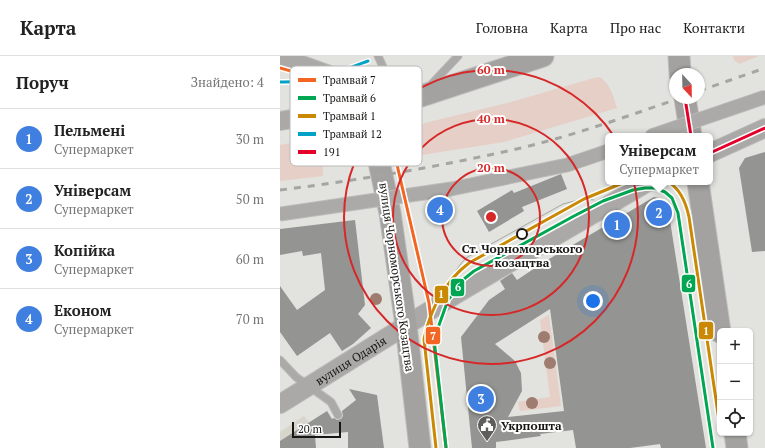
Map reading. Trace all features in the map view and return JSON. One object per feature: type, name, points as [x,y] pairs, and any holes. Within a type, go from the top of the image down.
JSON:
[{"type":"main road","points":[[422,96],[543,56]]},
{"type":"main road","points":[[679,56],[680,68]]},
{"type":"main road","points":[[686,104],[691,133]]},
{"type":"main road","name":"вулиця Чорноморського Козацтва","points":[[380,166],[390,213],[406,325],[420,448]]},
{"type":"main road","points":[[698,185],[719,328]]},
{"type":"main road","points":[[735,436],[737,448]]},
{"type":"street","points":[[280,57],[305,66]]},
{"type":"street","points":[[660,133],[765,97]]},
{"type":"street","points":[[280,122],[290,120]]},
{"type":"street","points":[[713,152],[765,128]]},
{"type":"street","points":[[280,214],[451,190],[567,164],[605,152]]},
{"type":"street","name":"вулиця Одарія","points":[[280,404],[458,293],[643,185]]},
{"type":"lane","points":[[378,56],[383,66]]},
{"type":"lane","points":[[422,95],[458,56]]},
{"type":"lane","points":[[280,360],[296,377],[331,402],[338,415]]},
{"type":"shaded area","points":[[733,56],[759,56],[739,64],[734,60]]},
{"type":"shaded area","points":[[600,77],[604,80],[613,95],[617,108],[504,142],[422,155],[422,125],[425,123],[511,102]]},
{"type":"shaded area","points":[[290,143],[290,166],[323,166],[323,176],[280,181],[280,145]]},
{"type":"shaded area","points":[[549,315],[561,406],[520,411],[518,402],[550,397],[540,320]]},
{"type":"shaded area","points":[[304,416],[315,431],[280,448],[280,432]]},
{"type":"building","points":[[765,152],[765,251],[752,252],[739,168],[745,158]]},
{"type":"building","points":[[561,174],[567,189],[522,207],[524,211],[489,232],[477,211],[512,190],[514,193]]},
{"type":"building","points":[[654,197],[662,199],[668,208],[706,448],[661,448],[660,444],[630,448],[576,448],[573,430],[496,442],[496,448],[472,448],[461,337],[489,300],[505,289],[500,281],[512,273],[517,280],[544,262]],"holes":[[[550,309],[564,411],[508,417],[522,391],[521,373],[515,361],[495,344]]]},
{"type":"building","points":[[355,220],[365,305],[358,314],[371,328],[353,344],[342,351],[330,333],[297,356],[280,332],[280,286],[297,310],[325,290],[321,253],[303,256],[302,251],[280,255],[280,229]]},
{"type":"building","points":[[349,389],[377,395],[384,448],[348,448],[348,432],[315,435],[316,448],[280,448],[280,441],[327,411],[332,419],[341,419],[343,416],[342,411],[356,400]]},
{"type":"tram line","name":"12","points":[[355,66],[368,61]]},
{"type":"tram line","name":"7","points":[[280,68],[290,71]]},
{"type":"tram line","name":"12","points":[[280,82],[290,82]]},
{"type":"tram line","name":"7","points":[[397,166],[429,303],[446,448]]},
{"type":"tram line","name":"1","points":[[436,448],[424,339],[430,317],[446,287],[460,270],[469,263],[584,199],[618,185]]},
{"type":"tram line","name":"1","points":[[673,185],[680,192],[689,217],[717,407]]},
{"type":"tram line","name":"6","points":[[446,447],[434,339],[448,300],[464,279],[474,271],[603,201],[633,190],[655,188],[665,192],[672,198],[678,213],[713,448]]},
{"type":"tram line","points":[[444,298],[455,272],[466,258],[563,204],[582,199],[594,200]]},
{"type":"railway","points":[[705,89],[765,68]]},
{"type":"railway","points":[[280,190],[401,172],[521,148],[581,131],[669,102]]},
{"type":"transit line","name":"191","points":[[686,104],[691,133]]},
{"type":"transit line","name":"191","points":[[713,152],[765,128]]},
{"type":"place","name":"Економ","points":[[440,210]]},
{"type":"place","name":"Унiверсам","points":[[659,213]]},
{"type":"place","name":"Пельмені","points":[[617,225]]},
{"type":"place","name":"Ст. Чорноморського козацтва","points":[[522,234]]},
{"type":"place","name":"Копійка","points":[[481,399]]},
{"type":"place","name":"Укрпошта","points":[[487,442]]}]
